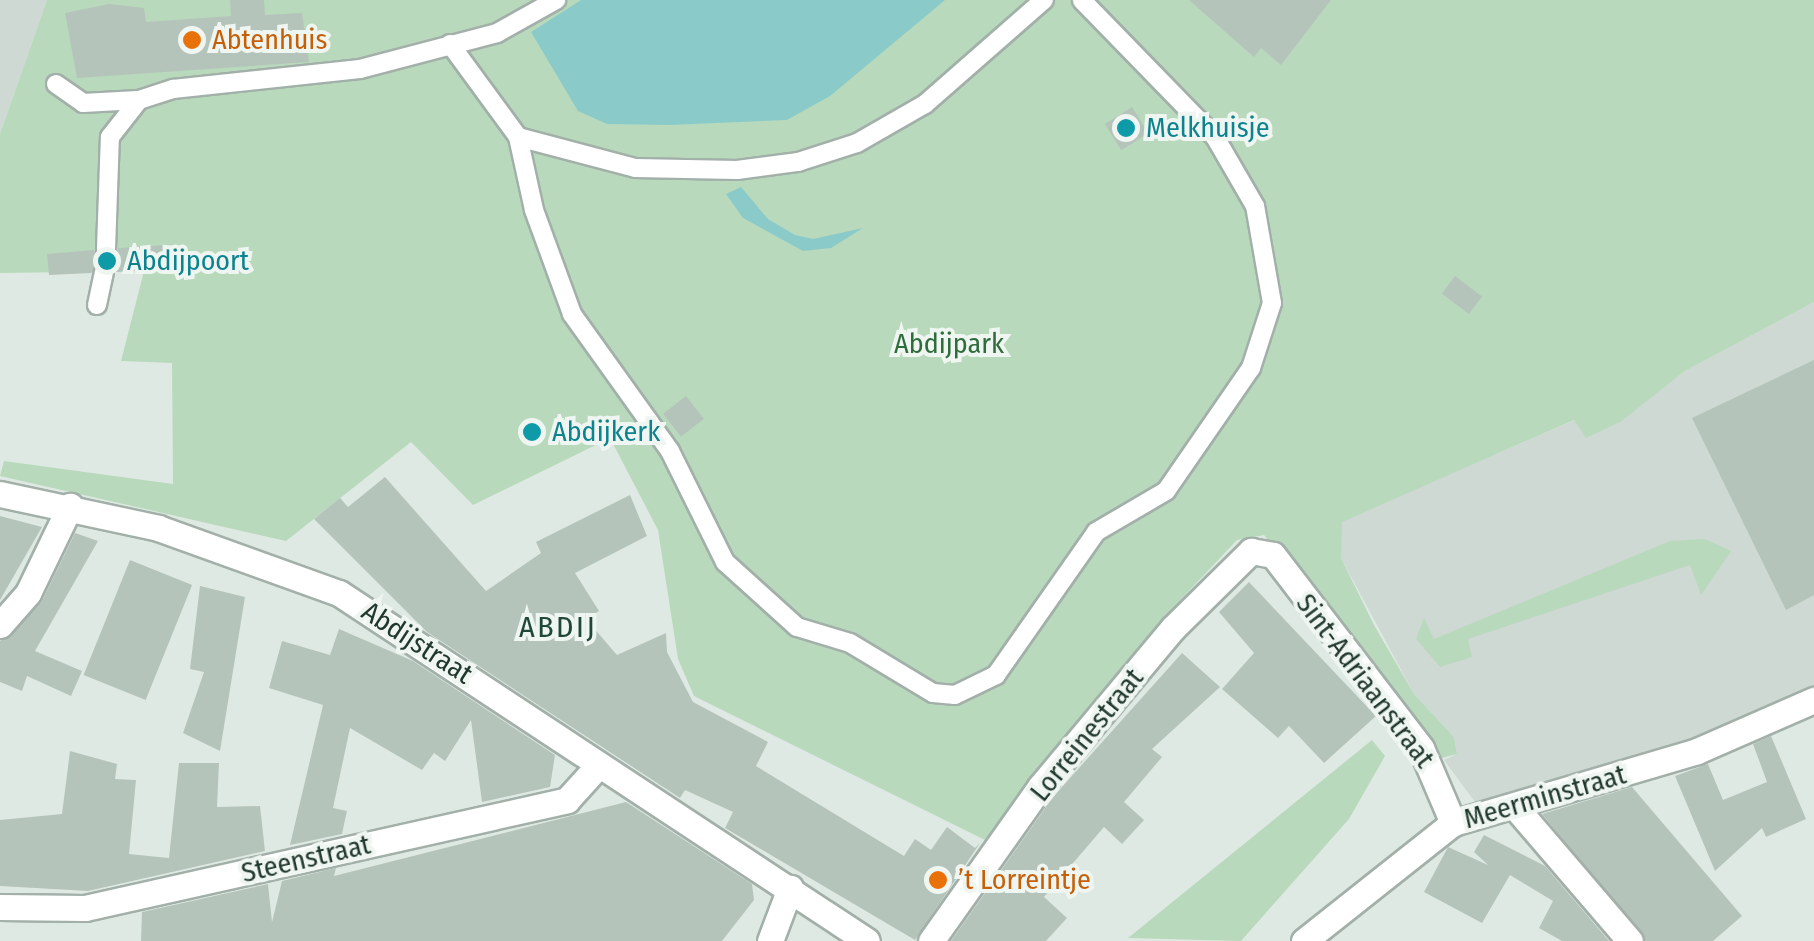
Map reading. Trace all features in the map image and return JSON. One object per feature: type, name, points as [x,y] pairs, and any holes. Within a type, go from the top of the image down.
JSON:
[{"type":"street","points":[[56,84],[83,103],[139,100],[205,84],[360,69],[496,33],[556,0]]},
{"type":"street","points":[[518,136],[635,168],[737,170],[798,162],[857,143],[926,104],[1044,0]]},
{"type":"street","points":[[450,44],[518,136],[534,210],[572,314],[670,452],[725,562],[797,627],[850,642],[933,694],[955,694],[996,675],[1096,532],[1166,490],[1195,455],[1251,368],[1272,303],[1255,206],[1216,137],[1082,0]]},
{"type":"street","points":[[106,249],[110,137],[139,100]]},
{"type":"street","points":[[97,305],[104,273]]},
{"type":"street","name":"Abdijstraat","points":[[0,494],[70,506],[234,552],[338,593],[596,768],[790,888],[867,941]]},
{"type":"street","points":[[0,625],[28,592],[70,506]]},
{"type":"street","name":"Sint-Adriaanstraat","points":[[1262,549],[1421,748],[1453,823]]},
{"type":"street","name":"Lorreinestraat","points":[[932,941],[1040,787],[1173,628],[1244,556],[1262,549]]},
{"type":"street","name":"Meerminstraat","points":[[1304,941],[1453,823],[1516,808],[1696,752],[1814,700]]},
{"type":"street","name":"Steenstraat","points":[[0,907],[84,908],[567,800],[596,768]]},
{"type":"street","points":[[1516,808],[1630,941]]},
{"type":"street","points":[[770,941],[790,888]]},
{"type":"shaded area","points":[[0,0],[47,0],[0,134]]},
{"type":"shaded area","points":[[1814,302],[1814,687],[1715,734],[1478,806],[1444,760],[1457,754],[1454,737],[1414,694],[1341,558],[1341,521],[1575,420],[1622,421],[1685,371]]},
{"type":"green space","name":"Abdijpark","points":[[47,0],[1814,0],[1814,302],[1685,371],[1622,421],[1586,438],[1574,420],[1342,522],[1341,558],[1374,625],[1414,694],[1454,737],[1457,754],[1438,759],[1264,535],[1237,540],[1171,610],[991,843],[694,696],[678,659],[658,530],[610,438],[473,505],[411,442],[286,541],[0,476],[4,461],[173,484],[172,363],[121,361],[144,271],[0,273],[0,134]]},
{"type":"green space","points":[[1705,539],[1731,551],[1701,595],[1690,565],[1468,639],[1472,657],[1440,667],[1416,639],[1424,618],[1434,639],[1670,541]]},
{"type":"green space","points":[[1372,740],[1385,756],[1349,819],[1241,941],[1128,938]]},
{"type":"water","points":[[581,0],[945,0],[830,96],[787,120],[670,125],[607,124],[578,111],[531,32]]},
{"type":"water","points":[[741,187],[768,219],[795,235],[813,239],[863,228],[831,248],[803,251],[743,218],[726,194]]},
{"type":"building","name":"Abtenhuis","points":[[230,0],[264,0],[265,15],[302,13],[309,62],[77,78],[65,13],[109,4],[144,8],[146,22],[231,16]]},
{"type":"building","points":[[1189,0],[1331,0],[1281,65],[1261,48],[1254,57]]},
{"type":"building","name":"Melkhuisje","points":[[1132,107],[1148,133],[1121,150],[1105,124]]},
{"type":"building","points":[[165,245],[167,269],[116,272],[108,261],[119,248]]},
{"type":"building","points":[[94,250],[103,261],[91,273],[49,275],[47,254]]},
{"type":"building","points":[[1455,276],[1482,296],[1469,314],[1442,294]]},
{"type":"building","points":[[1814,360],[1814,595],[1786,610],[1692,418]]},
{"type":"building","points":[[686,396],[704,419],[681,437],[663,414]]},
{"type":"building","points":[[385,477],[486,591],[541,553],[536,542],[630,495],[647,536],[575,573],[599,611],[586,619],[617,655],[666,633],[667,652],[693,702],[768,742],[756,766],[904,856],[915,839],[931,850],[947,827],[975,848],[980,843],[915,940],[725,828],[733,812],[685,790],[680,798],[427,632],[314,519],[340,498],[348,507]]},
{"type":"building","points":[[0,516],[42,527],[0,600]]},
{"type":"building","points":[[75,533],[98,541],[35,651],[82,671],[71,696],[27,676],[22,691],[0,682],[0,641],[41,603]]},
{"type":"building","points":[[130,560],[192,585],[146,700],[84,675]]},
{"type":"building","points":[[1249,582],[1376,716],[1324,763],[1289,726],[1278,738],[1222,689],[1254,653],[1219,612]]},
{"type":"building","points":[[200,586],[245,597],[220,751],[183,733],[204,672],[190,669]]},
{"type":"building","points":[[339,629],[413,661],[555,755],[550,787],[482,802],[471,720],[445,761],[434,753],[422,770],[350,728],[333,808],[347,811],[342,834],[290,845],[323,705],[269,688],[282,641],[330,655]]},
{"type":"building","points":[[1182,653],[1220,687],[1152,749],[1162,757],[1124,802],[1144,820],[1122,844],[1104,827],[1044,897],[1067,918],[1046,941],[951,941],[1053,797]]},
{"type":"building","points":[[1771,736],[1806,819],[1766,837],[1762,828],[1715,871],[1675,776],[1708,764],[1723,800],[1767,782],[1753,744]]},
{"type":"building","points":[[70,751],[117,764],[115,779],[136,780],[129,854],[169,858],[179,763],[219,763],[217,807],[260,806],[265,851],[88,891],[0,886],[0,820],[62,814]]},
{"type":"building","points":[[1632,787],[1742,916],[1713,941],[1646,941],[1542,814]]},
{"type":"building","points":[[626,802],[752,884],[754,900],[722,941],[141,941],[142,912],[268,884],[272,922],[282,881],[336,868],[334,876]]},
{"type":"building","points":[[1484,835],[1545,866],[1609,941],[1562,941],[1539,928],[1553,901],[1510,875],[1482,923],[1424,892],[1448,847],[1488,865],[1474,852]]},
{"type":"place","name":"Abtenhuis","points":[[192,40]]},
{"type":"place","name":"Melkhuisje","points":[[1126,128]]},
{"type":"place","name":"Abdijpoort","points":[[107,261]]},
{"type":"place","name":"Abdijkerk","points":[[532,432]]},
{"type":"place","name":"’t Lorreintje","points":[[938,880]]},
{"type":"district","name":"ABDIJ","points":[[558,627]]}]
